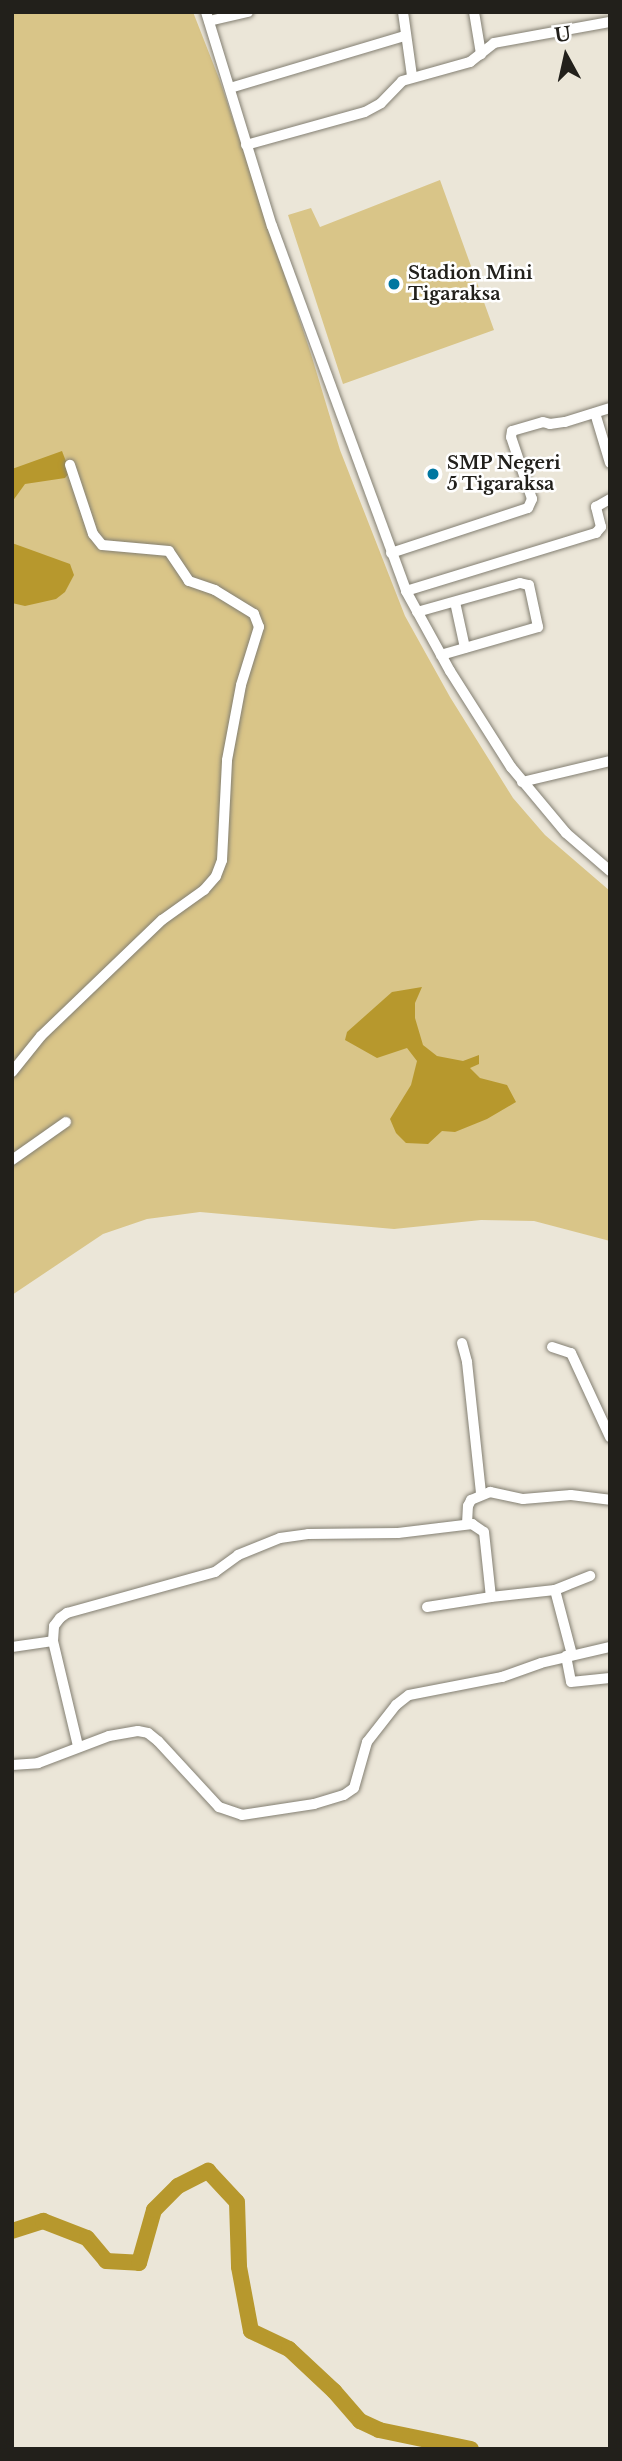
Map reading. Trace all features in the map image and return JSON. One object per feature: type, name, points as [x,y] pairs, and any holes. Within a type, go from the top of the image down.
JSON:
[{"type":"street","points":[[247,12],[208,17],[272,226],[406,591],[441,655],[522,782],[566,833],[610,871]]},
{"type":"street","points":[[403,12],[404,36],[412,76]]},
{"type":"street","points":[[474,12],[481,54]]},
{"type":"street","points":[[246,145],[365,112],[381,103],[393,87],[412,76],[470,62],[502,41],[610,22]]},
{"type":"street","points":[[230,88],[404,36]]},
{"type":"street","points":[[391,552],[528,508],[531,499],[511,437],[512,431],[543,422],[554,424],[610,408]]},
{"type":"street","points":[[595,413],[610,463]]},
{"type":"street","points":[[12,1072],[41,1036],[152,930],[204,890],[216,876],[222,860],[227,760],[241,685],[259,627],[254,614],[215,590],[189,581],[169,551],[102,545],[93,534],[70,465]]},
{"type":"street","points":[[406,591],[596,533],[601,527],[596,507],[610,499]]},
{"type":"street","points":[[417,612],[525,583],[528,585],[539,625],[535,629],[441,655]]},
{"type":"street","points":[[454,602],[465,648]]},
{"type":"street","points":[[522,782],[610,761]]},
{"type":"street","points":[[12,1160],[66,1122]]},
{"type":"street","points":[[462,1343],[467,1362],[481,1494]]},
{"type":"street","points":[[552,1347],[571,1353],[610,1437]]},
{"type":"street","points":[[467,1524],[468,1506],[481,1494],[498,1492],[523,1499],[571,1495],[610,1500]]},
{"type":"street","points":[[78,1746],[53,1641],[54,1626],[67,1613],[215,1572],[238,1555],[280,1538],[308,1534],[398,1533],[467,1524],[476,1525],[484,1532],[491,1597]]},
{"type":"street","points":[[427,1607],[555,1590],[590,1576]]},
{"type":"street","points":[[555,1590],[569,1656],[571,1682],[610,1678]]},
{"type":"street","points":[[12,1647],[53,1641]]},
{"type":"street","points":[[12,1765],[38,1763],[78,1746],[129,1731],[148,1733],[219,1807],[242,1815],[314,1804],[344,1795],[354,1788],[364,1747],[401,1699],[409,1695],[502,1677],[569,1656],[610,1647]]},
{"type":"shaded area","points":[[12,12],[193,12],[220,81],[311,354],[340,450],[405,616],[450,697],[513,798],[545,835],[610,891],[610,1241],[534,1221],[481,1220],[394,1229],[200,1212],[147,1219],[103,1234],[12,1295]]},
{"type":"shaded area","name":"Stadion Mini Tigaraksa","points":[[440,180],[494,330],[343,384],[288,215],[311,208],[320,227]]},
{"type":"shaded area","points":[[62,451],[70,472],[65,478],[25,484],[12,502],[12,469]]},
{"type":"shaded area","points":[[12,543],[70,564],[74,575],[65,592],[56,599],[25,606],[12,603]]},
{"type":"shaded area","points":[[422,987],[415,1003],[415,1018],[423,1045],[437,1056],[463,1061],[479,1055],[479,1064],[470,1068],[480,1078],[507,1085],[516,1102],[487,1119],[455,1132],[442,1131],[428,1144],[406,1143],[396,1133],[390,1119],[411,1085],[417,1061],[407,1048],[377,1058],[345,1040],[347,1032],[392,992]]},
{"type":"waterway","points":[[12,2231],[43,2221],[87,2238],[106,2261],[139,2263],[154,2210],[178,2186],[208,2171],[237,2202],[239,2267],[251,2331],[289,2349],[334,2391],[360,2421],[379,2430],[471,2449]]},
{"type":"place","name":"Stadion Mini Tigaraksa","points":[[394,284]]},
{"type":"place","name":"SMP Negeri 5 Tigaraksa","points":[[433,474]]}]
